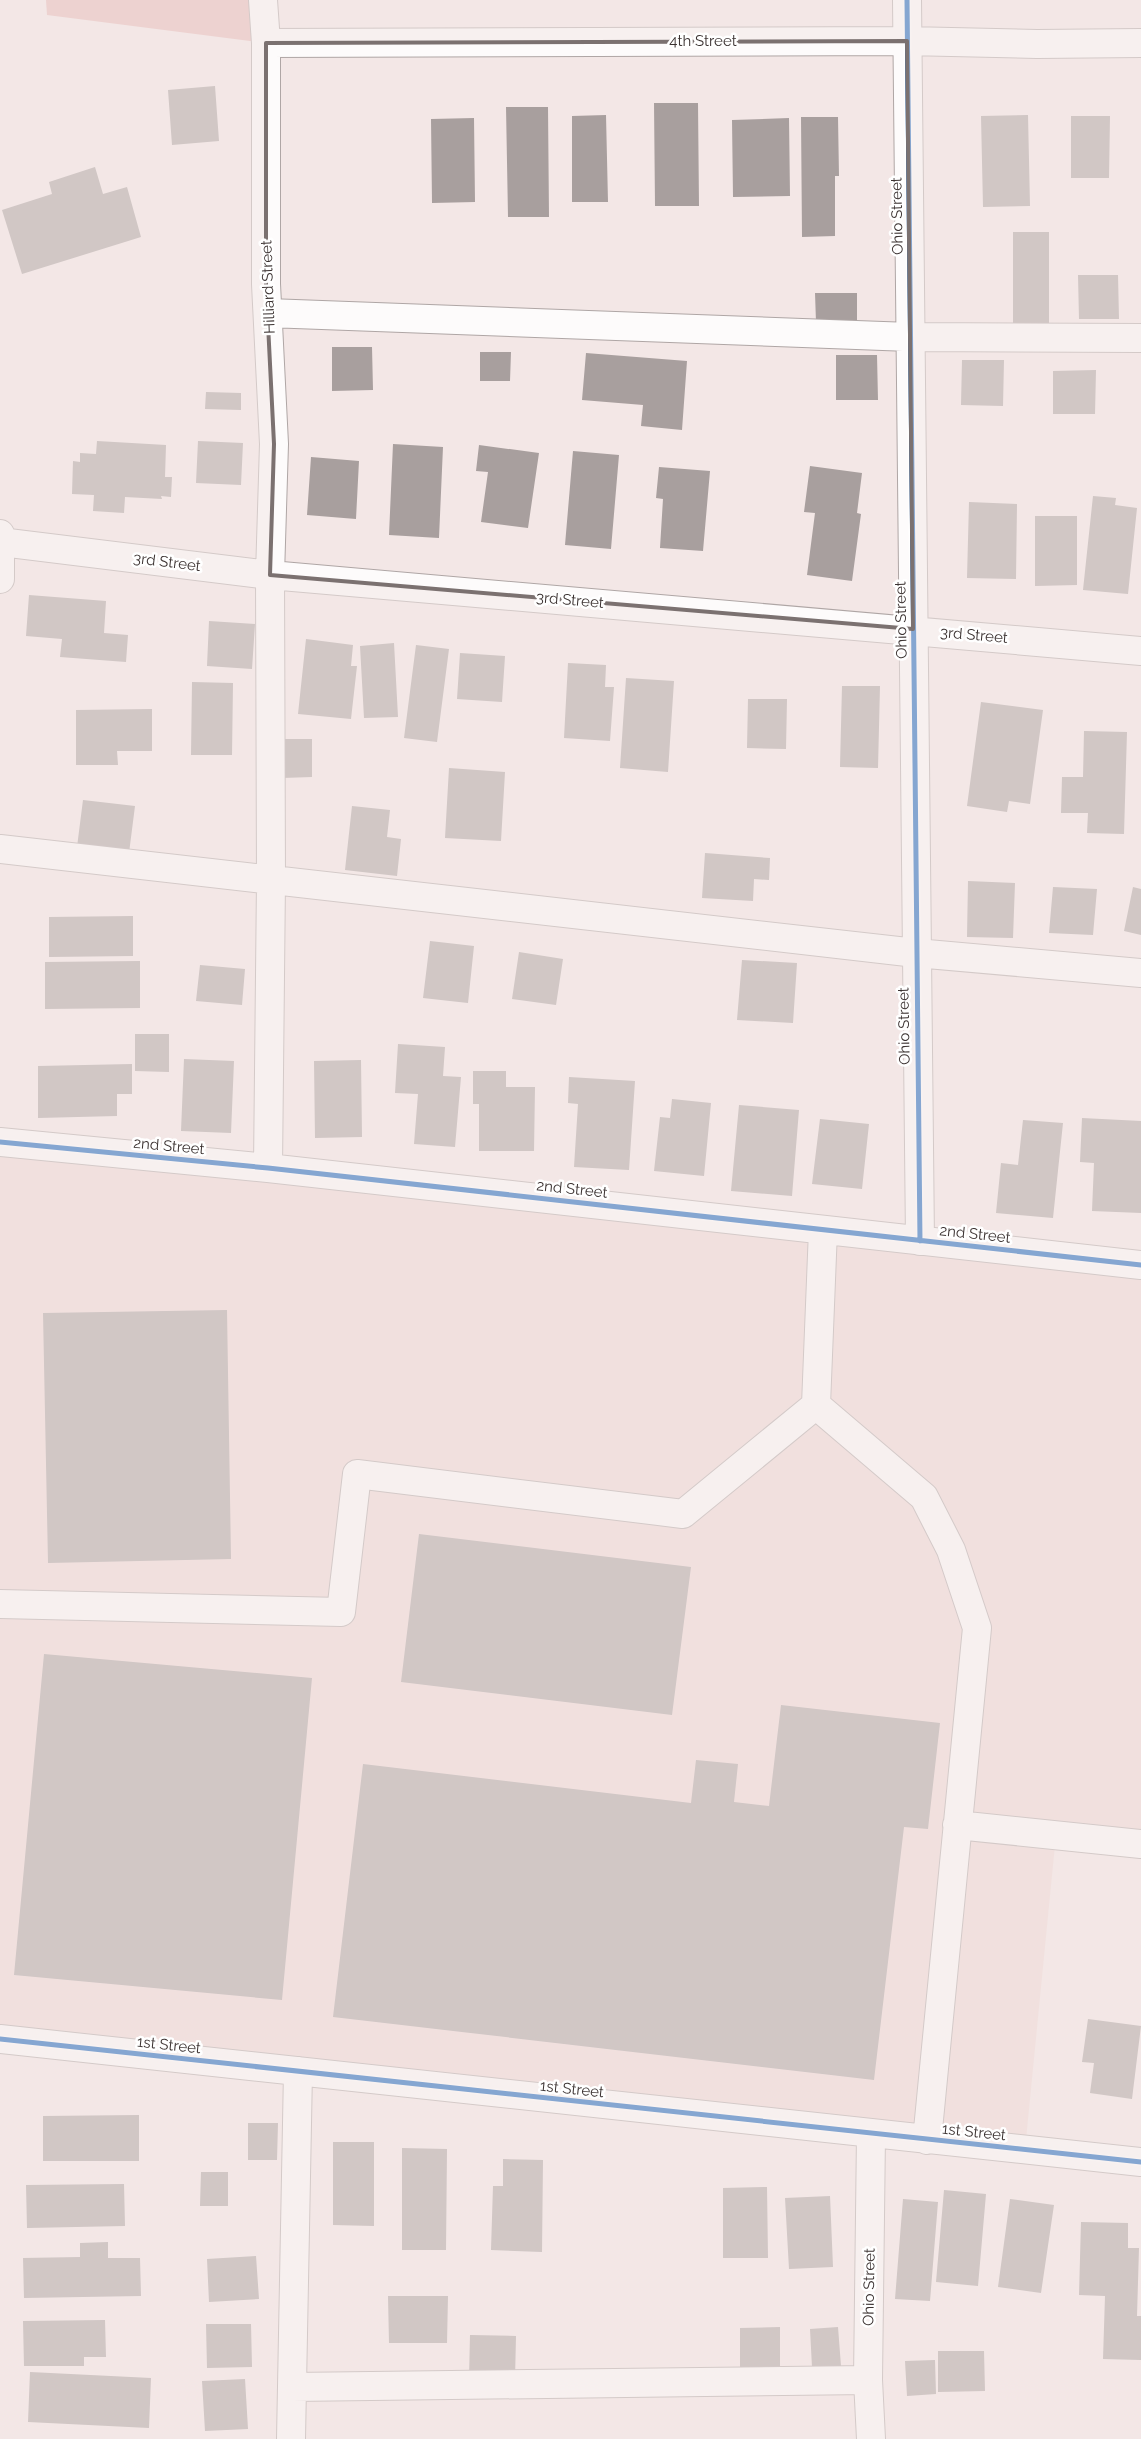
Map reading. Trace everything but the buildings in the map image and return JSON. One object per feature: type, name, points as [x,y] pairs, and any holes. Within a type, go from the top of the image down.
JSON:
[{"type":"street","name":"Hilliard Street","points":[[263,0],[266,43],[268,313],[274,444],[270,574],[271,880],[268,1168]]},
{"type":"street","name":"Ohio Street","points":[[907,0],[920,1241]]},
{"type":"street","name":"4th Street","points":[[266,43],[907,41],[1037,44],[1141,43]]},
{"type":"street","points":[[268,313],[910,337],[1141,338]]},
{"type":"street","points":[[0,539],[0,578]]},
{"type":"street","name":"3rd Street","points":[[0,539],[270,574],[913,629],[1141,651]]},
{"type":"street","points":[[0,850],[916,953],[1141,973]]},
{"type":"street","name":"2nd Street","points":[[0,1142],[268,1168],[1141,1265]]},
{"type":"street","points":[[0,1604],[341,1612],[357,1474],[683,1514],[816,1405],[823,1230]]},
{"type":"street","points":[[816,1405],[924,1497],[951,1550],[977,1628],[926,2140]]},
{"type":"street","points":[[958,1825],[1141,1844]]},
{"type":"street","name":"1st Street","points":[[0,2039],[1141,2162]]},
{"type":"street","points":[[291,2439],[298,2072]]},
{"type":"street","name":"Ohio Street","points":[[871,2134],[868,2380],[871,2439]]},
{"type":"street","points":[[292,2387],[868,2380]]},
{"type":"highlighted area","points":[[907,41],[913,629],[270,575],[274,444],[266,284],[266,43]]},
{"type":"shaded area","points":[[46,0],[263,0],[266,43],[47,15]]},
{"type":"shaded area","points":[[0,1142],[1141,1265],[1141,1844],[1056,1835],[1025,2150],[0,2039]]},
{"type":"cycle path","points":[[907,0],[920,1241]]},
{"type":"cycle path","points":[[0,1142],[268,1168],[1141,1265]]},
{"type":"cycle path","points":[[0,2039],[1141,2162]]}]
